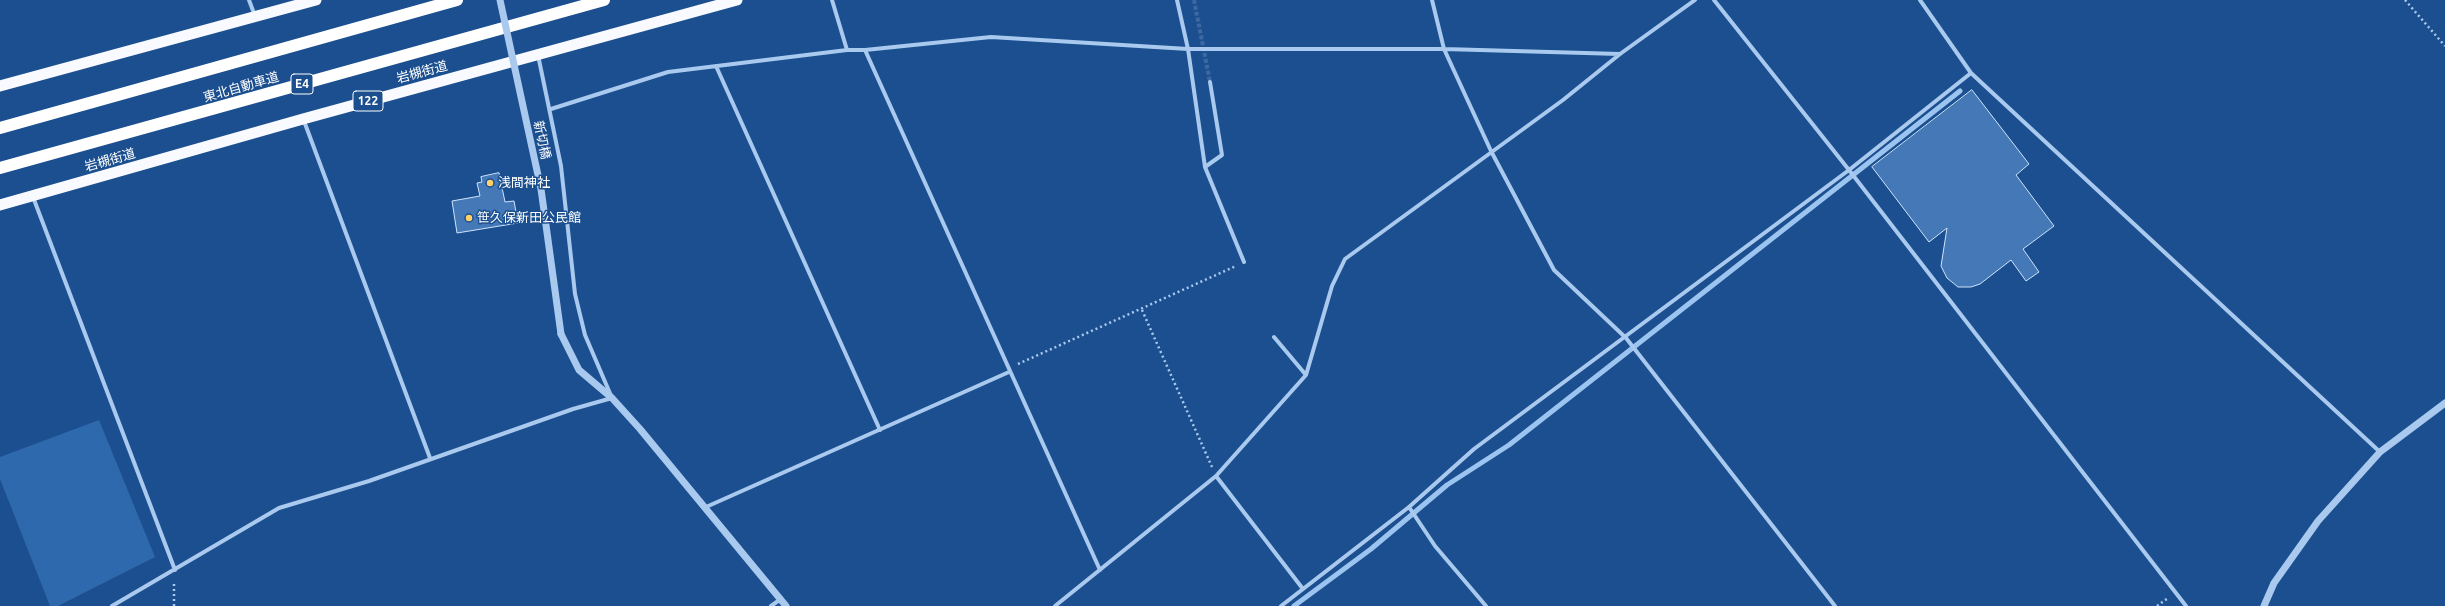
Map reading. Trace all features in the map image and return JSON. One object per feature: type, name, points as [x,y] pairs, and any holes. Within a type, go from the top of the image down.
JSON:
[{"type":"highway","points":[[0,86],[316,0]]},
{"type":"highway","name":"東北自動車道","points":[[0,128],[457,0]]},
{"type":"highway","name":"東北自動車道","points":[[0,168],[604,0]]},
{"type":"highway","name":"岩槻街道","points":[[0,205],[303,118],[737,0]]},
{"type":"street","points":[[249,0],[255,17]]},
{"type":"street","name":"新切橋","points":[[500,0],[541,189],[561,334],[579,370],[612,398],[640,429],[706,507],[786,606]]},
{"type":"street","points":[[832,0],[847,50]]},
{"type":"street","points":[[1176,0],[1188,49],[1205,167],[1244,262]]},
{"type":"street","points":[[1432,0],[1444,49],[1490,151],[1554,270],[1626,338],[1835,606]]},
{"type":"street","points":[[1055,606],[1216,476],[1306,375],[1332,286],[1345,259],[1432,198],[1490,151],[1563,100],[1620,54],[1695,0]]},
{"type":"street","points":[[1714,0],[1850,170],[2186,606]]},
{"type":"street","points":[[1920,0],[1971,73],[2380,452]]},
{"type":"street","points":[[551,109],[668,72],[847,50],[865,50],[990,37],[1188,49],[1444,49],[1620,54]]},
{"type":"street","points":[[865,50],[1008,370],[1100,570]]},
{"type":"street","points":[[112,606],[279,508],[369,481],[430,458],[573,409],[612,398],[585,335],[576,294],[561,166],[551,109],[538,55]]},
{"type":"street","points":[[716,66],[880,430]]},
{"type":"street","points":[[1281,606],[1409,507],[1474,449],[1626,338],[1850,170],[1971,73]]},
{"type":"street","points":[[1205,167],[1222,155],[1210,82]]},
{"type":"street","points":[[303,118],[430,458]]},
{"type":"street","points":[[33,196],[175,570]]},
{"type":"street","points":[[1274,337],[1306,375]]},
{"type":"street","points":[[706,507],[880,430],[1008,370]]},
{"type":"street","points":[[2264,606],[2274,583],[2318,521],[2380,452],[2445,403]]},
{"type":"street","points":[[1216,476],[1303,589]]},
{"type":"street","points":[[1409,507],[1435,546],[1486,606]]},
{"type":"street","points":[[771,606],[781,599]]},
{"type":"path","points":[[2405,0],[2445,46]]},
{"type":"path","points":[[1008,370],[1142,310],[1244,262]]},
{"type":"path","points":[[1142,310],[1216,476]]},
{"type":"path","points":[[174,606],[175,570]]},
{"type":"shaded area","points":[[99,420],[155,557],[58,606],[50,606],[0,479],[0,457]]},
{"type":"building","points":[[1972,90],[2029,164],[2016,175],[2054,226],[2023,249],[2039,272],[2026,281],[2011,260],[1980,284],[1971,287],[1958,287],[1947,278],[1941,266],[1947,228],[1929,242],[1872,167]]},
{"type":"building","points":[[499,173],[505,202],[514,201],[518,223],[457,233],[452,201],[480,196],[477,183],[482,182],[481,177]]},
{"type":"waterway","points":[[1294,606],[1371,549],[1447,485],[1509,445],[1960,91]]},
{"type":"tunnel","points":[[1194,0],[1210,82]]},
{"type":"place","name":"浅間神社","points":[[490,183]]},
{"type":"place","name":"笹久保新田公民館","points":[[469,218]]}]
